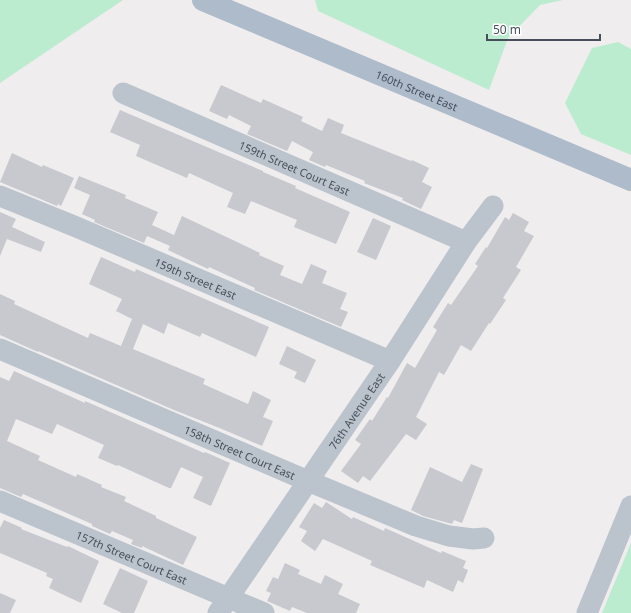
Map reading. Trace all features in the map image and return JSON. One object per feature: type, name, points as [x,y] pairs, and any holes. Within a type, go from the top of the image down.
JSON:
[{"type":"main road","name":"160th Street East","points":[[203,0],[631,180]]},
{"type":"street","name":"159th Street Court East","points":[[123,93],[466,242]]},
{"type":"street","name":"159th Street East","points":[[0,196],[82,229],[390,361]]},
{"type":"street","name":"76th Avenue East","points":[[223,605],[390,361],[466,242],[493,206]]},
{"type":"street","name":"158th Street Court East","points":[[0,349],[416,526],[449,536],[473,539],[484,538]]},
{"type":"street","name":"157th Street Court East","points":[[0,501],[223,605],[264,613]]},
{"type":"street","points":[[587,613],[631,506]]},
{"type":"green space","points":[[0,0],[123,0],[0,83]]},
{"type":"green space","points":[[315,0],[563,0],[540,5],[508,38],[489,90],[318,11]]},
{"type":"green space","points":[[618,42],[631,49],[631,155],[581,134],[565,103],[592,48]]},
{"type":"green space","points":[[631,543],[631,613],[602,613]]},
{"type":"building","points":[[221,85],[261,103],[263,99],[303,117],[301,121],[322,131],[328,118],[344,125],[341,133],[429,168],[422,182],[432,187],[421,209],[402,200],[403,198],[364,183],[365,181],[326,165],[325,167],[309,160],[313,152],[292,141],[287,151],[247,134],[251,126],[229,115],[227,119],[209,111]]},
{"type":"building","points":[[120,110],[263,171],[296,186],[295,188],[350,212],[336,244],[294,227],[297,220],[251,201],[245,214],[227,207],[233,193],[189,173],[187,178],[136,156],[140,145],[110,132]]},
{"type":"building","points":[[12,153],[42,167],[43,165],[74,178],[61,206],[58,204],[57,206],[0,182]]},
{"type":"building","points":[[79,176],[126,195],[125,198],[158,212],[152,225],[174,235],[182,216],[284,266],[280,275],[302,284],[311,264],[327,271],[322,283],[347,293],[340,309],[348,312],[341,327],[254,290],[255,288],[209,267],[208,269],[168,250],[170,246],[147,236],[144,243],[94,222],[95,220],[82,214],[90,195],[74,188]]},
{"type":"building","points":[[0,212],[16,219],[12,227],[45,242],[41,252],[7,239],[0,256]]},
{"type":"building","points":[[513,213],[529,222],[524,231],[534,236],[516,267],[521,270],[503,298],[506,300],[471,351],[461,345],[444,375],[439,372],[416,417],[427,424],[416,440],[406,434],[370,481],[363,476],[358,483],[341,471],[361,444],[355,440],[370,419],[372,421],[387,397],[388,398],[407,363],[415,368],[437,330],[433,327],[448,303],[451,305],[478,266],[475,264],[486,247],[487,248],[505,217],[509,220]]},
{"type":"building","points":[[373,218],[391,226],[376,260],[357,252]]},
{"type":"building","points":[[101,257],[135,272],[136,269],[269,327],[256,357],[202,333],[200,337],[168,323],[164,334],[143,324],[133,349],[205,379],[203,384],[248,404],[253,391],[271,400],[263,417],[273,421],[262,446],[0,335],[0,294],[15,301],[14,304],[88,338],[90,333],[121,346],[132,319],[116,311],[122,299],[89,284]]},
{"type":"building","points":[[287,346],[316,360],[305,383],[294,378],[297,372],[279,364]]},
{"type":"building","points":[[14,371],[85,403],[85,401],[230,463],[211,506],[193,498],[203,477],[181,467],[171,488],[169,488],[118,465],[117,466],[98,458],[104,445],[57,424],[52,434],[16,419],[7,441],[40,456],[38,460],[76,477],[77,474],[102,485],[101,487],[126,497],[124,501],[197,537],[183,565],[142,546],[142,548],[131,544],[133,540],[112,531],[110,534],[92,526],[92,524],[23,494],[21,497],[0,488],[0,377],[9,381]]},
{"type":"building","points":[[471,464],[483,469],[462,523],[454,520],[452,524],[423,516],[411,510],[430,467],[462,482]]},
{"type":"building","points":[[326,502],[352,519],[353,517],[384,531],[385,528],[441,553],[442,551],[466,561],[463,568],[468,570],[463,583],[458,580],[453,592],[427,580],[424,588],[370,565],[372,561],[323,539],[315,551],[301,541],[307,531],[299,527],[314,503],[322,508]]},
{"type":"building","points":[[4,520],[22,528],[21,529],[67,547],[68,546],[99,561],[81,603],[49,588],[53,579],[46,576],[47,573],[0,553],[0,528]]},
{"type":"building","points":[[285,563],[300,570],[298,574],[321,584],[325,575],[343,584],[338,594],[360,604],[356,613],[307,613],[292,607],[290,611],[267,601],[271,593],[266,591],[273,577],[278,579]]},
{"type":"building","points":[[120,568],[148,581],[134,613],[122,613],[103,604]]},
{"type":"building","points":[[0,593],[16,600],[10,613],[0,613]]}]
